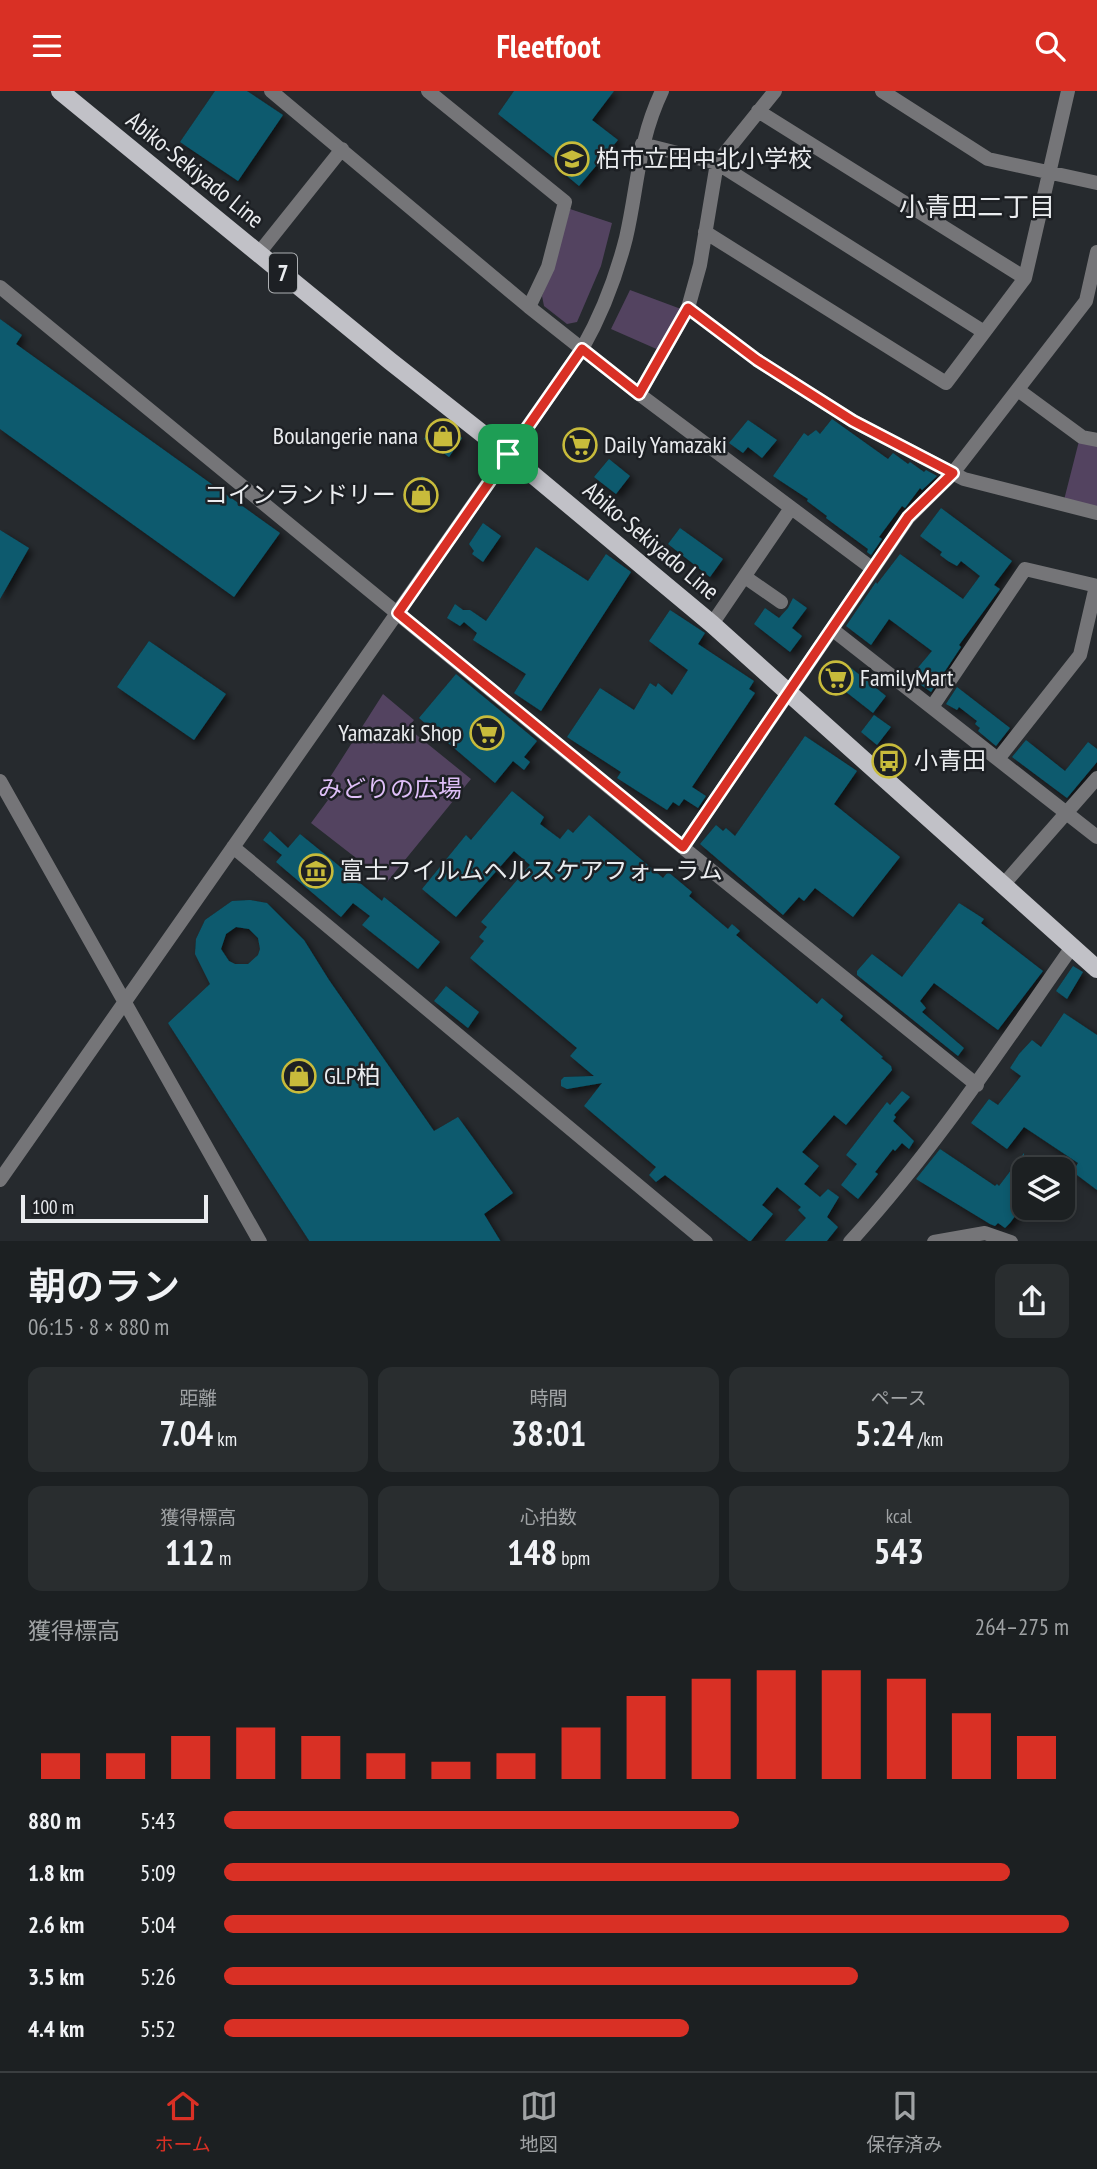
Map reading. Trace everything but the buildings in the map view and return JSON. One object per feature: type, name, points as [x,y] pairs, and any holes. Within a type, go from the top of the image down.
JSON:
[{"type":"main road","name":"Abiko-Sekiyado Line","points":[[60,91],[508,454],[712,624],[1097,969]]},
{"type":"street","points":[[271,91],[529,307],[639,394],[873,569]]},
{"type":"street","points":[[428,91],[565,202],[548,267],[529,307]]},
{"type":"street","points":[[0,1180],[582,349],[617,272],[626,237],[642,144],[662,91]]},
{"type":"street","points":[[639,394],[688,308],[700,265],[717,163],[775,91]]},
{"type":"street","points":[[882,91],[988,159],[1097,183]]},
{"type":"street","points":[[705,232],[946,383],[1025,278],[1068,91]]},
{"type":"street","points":[[758,111],[1025,278]]},
{"type":"street","points":[[642,144],[717,163],[984,332]]},
{"type":"street","points":[[259,253],[342,149]]},
{"type":"street","points":[[683,847],[908,517],[953,473],[1086,301],[1097,252]]},
{"type":"street","points":[[0,287],[977,1085]]},
{"type":"street","points":[[688,308],[757,360],[853,421],[964,479],[1097,513]]},
{"type":"street","points":[[1018,390],[1082,437],[1097,440]]},
{"type":"street","points":[[712,624],[791,508]]},
{"type":"street","points":[[932,707],[1025,569],[1097,586],[1080,655],[998,759]]},
{"type":"street","points":[[745,577],[781,602]]},
{"type":"street","points":[[833,630],[1097,837]]},
{"type":"street","points":[[1003,885],[1097,778]]},
{"type":"street","points":[[0,781],[260,1241]]},
{"type":"street","points":[[233,847],[706,1241]]},
{"type":"street","points":[[850,1241],[929,1149],[977,1085],[1072,947]]},
{"type":"street","points":[[934,1241],[985,1233],[1011,1241]]},
{"type":"green space","points":[[570,209],[612,223],[601,266],[577,322],[567,324],[544,306],[542,296],[553,269]]},
{"type":"green space","points":[[630,290],[681,309],[661,351],[611,329]]},
{"type":"green space","points":[[1079,441],[1097,445],[1097,508],[1064,500]]},
{"type":"green space","name":"みどりの広場","points":[[383,694],[414,720],[408,728],[471,779],[387,882],[311,823],[328,800],[320,793]]},
{"type":"place","name":"柏市立田中北小学校","points":[[572,159]]},
{"type":"place","name":"Boulangerie nana","points":[[443,436]]},
{"type":"place","name":"Daily Yamazaki","points":[[580,445]]},
{"type":"place","name":"コインランドリー","points":[[421,495]]},
{"type":"place","name":"FamilyMart","points":[[836,678]]},
{"type":"place","name":"Yamazaki Shop","points":[[487,733]]},
{"type":"place","name":"小青田","points":[[889,761]]},
{"type":"place","name":"富士フイルムヘルスケアフォーラム","points":[[316,871]]},
{"type":"place","name":"GLP柏","points":[[299,1076]]},
{"type":"district","name":"小青田二丁目","points":[[977,207]]},
{"type":"route","points":[[688,308],[757,360],[853,421],[953,473],[908,517],[683,847],[398,613],[508,454],[582,349],[639,394],[688,308]]}]
